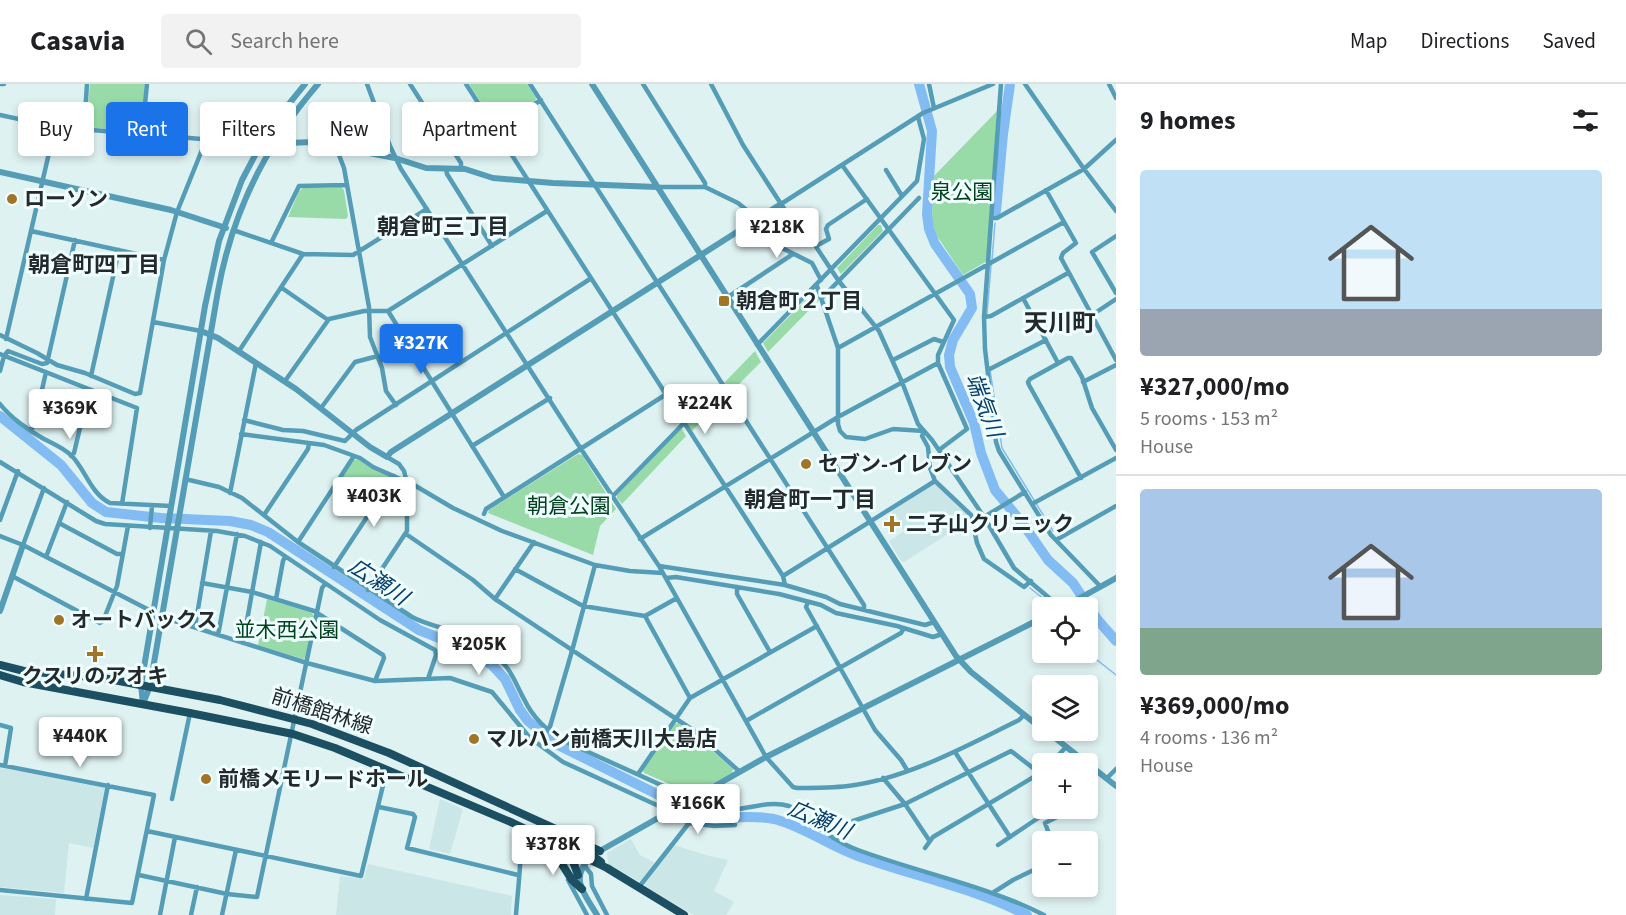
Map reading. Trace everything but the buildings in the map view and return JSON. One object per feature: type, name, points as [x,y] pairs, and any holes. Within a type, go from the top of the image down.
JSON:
[{"type":"main road","name":"前橋館林線","points":[[0,665],[150,686],[296,719],[348,736],[560,831],[591,858],[684,915]]},
{"type":"main road","name":"前橋館林線","points":[[0,675],[23,682],[293,735],[387,769],[513,823],[569,851],[591,858]]},
{"type":"main road","points":[[519,813],[559,835],[569,851],[578,875]]},
{"type":"main road","points":[[544,839],[554,848],[572,880],[582,889]]},
{"type":"street","points":[[86,102],[87,84]]},
{"type":"street","points":[[145,102],[147,84]]},
{"type":"street","points":[[290,102],[305,84]]},
{"type":"street","points":[[296,111],[318,84]]},
{"type":"street","points":[[367,84],[395,158],[612,497],[659,566],[766,757],[797,788],[850,786],[883,778],[955,752],[1019,720],[1024,715]]},
{"type":"street","points":[[410,84],[461,168]]},
{"type":"street","points":[[466,84],[478,102]]},
{"type":"street","points":[[530,84],[864,605],[864,609]]},
{"type":"street","points":[[592,84],[960,661],[1032,721]]},
{"type":"street","points":[[643,84],[705,183],[705,187]]},
{"type":"street","points":[[711,84],[743,144],[781,204],[792,220],[807,233],[838,280],[875,327],[893,360],[917,422],[939,450],[984,517],[1014,568],[1048,597]]},
{"type":"street","points":[[929,84],[932,108]]},
{"type":"street","points":[[387,457],[391,452],[527,364],[923,113],[993,84]]},
{"type":"street","points":[[1001,84],[984,317],[984,340],[997,446],[1056,540],[1100,586]]},
{"type":"street","points":[[1025,84],[1116,211]]},
{"type":"street","points":[[1109,84],[1116,98]]},
{"type":"street","points":[[0,115],[18,119]]},
{"type":"street","points":[[757,345],[919,178],[924,139],[918,117]]},
{"type":"street","points":[[992,218],[997,218],[1084,169],[1116,140]]},
{"type":"street","points":[[0,335],[60,366],[135,394],[140,393],[164,260],[177,212],[200,155]]},
{"type":"street","points":[[6,339],[48,156]]},
{"type":"street","points":[[143,704],[141,685],[212,268],[223,227],[255,156]]},
{"type":"street","points":[[143,704],[150,686],[221,270],[233,230],[266,156]]},
{"type":"street","points":[[339,156],[344,168],[369,311],[369,333],[378,356],[386,391],[396,405]]},
{"type":"street","points":[[385,156],[429,169],[461,168],[493,178],[528,182],[705,187],[746,208],[776,245],[810,261],[821,280]]},
{"type":"street","points":[[512,156],[783,576],[785,585]]},
{"type":"street","points":[[842,165],[954,320],[938,355],[938,363],[967,429],[939,450]]},
{"type":"street","points":[[446,169],[492,246]]},
{"type":"street","points":[[886,170],[902,196]]},
{"type":"street","points":[[0,172],[177,212],[303,254],[353,255],[427,209]]},
{"type":"street","points":[[271,243],[299,186],[346,185]]},
{"type":"street","points":[[1047,190],[1076,243],[1061,255],[1068,273],[1116,360]]},
{"type":"street","points":[[822,297],[919,198]]},
{"type":"street","points":[[816,246],[829,239],[826,229],[828,225],[867,199]]},
{"type":"street","points":[[285,381],[328,320],[369,311],[388,311],[548,211]]},
{"type":"street","points":[[838,348],[1064,222]]},
{"type":"street","points":[[31,231],[164,260]]},
{"type":"street","points":[[1116,236],[1092,252],[1116,294]]},
{"type":"street","points":[[0,371],[2,355],[10,351],[42,364],[46,364],[49,360],[75,240]]},
{"type":"street","points":[[91,376],[119,250]]},
{"type":"street","points":[[238,351],[303,254]]},
{"type":"street","points":[[728,297],[793,254]]},
{"type":"street","points":[[984,317],[991,316],[1068,273]]},
{"type":"street","points":[[244,420],[283,430],[345,441],[352,433],[590,279]]},
{"type":"street","points":[[817,285],[838,348],[839,429],[847,438],[865,439],[893,429],[924,431]]},
{"type":"street","points":[[282,288],[328,320]]},
{"type":"street","points":[[1023,298],[1058,363]]},
{"type":"street","points":[[1092,315],[1116,299]]},
{"type":"street","points":[[388,311],[504,497]]},
{"type":"street","points":[[153,322],[210,334],[285,381],[352,433],[402,467],[407,483],[406,534],[369,590]]},
{"type":"street","points":[[893,360],[934,339],[943,342]]},
{"type":"street","points":[[988,370],[1046,340]]},
{"type":"street","points":[[2,355],[135,406],[138,410],[122,504]]},
{"type":"street","points":[[321,408],[355,362],[378,356]]},
{"type":"street","points":[[1081,477],[1029,383],[1030,379],[1071,358],[1092,408],[1116,450]]},
{"type":"street","points":[[230,493],[256,363]]},
{"type":"street","points":[[640,539],[838,417],[938,363]]},
{"type":"street","points":[[1083,382],[1116,365]]},
{"type":"street","points":[[31,430],[46,372]]},
{"type":"street","points":[[71,456],[74,453],[89,390]]},
{"type":"street","points":[[484,514],[486,509],[504,497],[665,395]]},
{"type":"street","points":[[472,446],[550,398]]},
{"type":"street","points":[[0,404],[31,430],[71,456],[101,497],[110,503],[171,509]]},
{"type":"street","points":[[612,497],[684,423]]},
{"type":"street","points":[[924,431],[922,436],[928,449],[935,481],[970,512],[977,543],[986,561],[1024,587],[1030,581]]},
{"type":"street","points":[[241,434],[324,445],[354,456],[491,526],[595,565],[663,573]]},
{"type":"street","points":[[924,441],[930,438]]},
{"type":"street","points":[[264,515],[308,449],[309,443]]},
{"type":"street","points":[[298,542],[354,456]]},
{"type":"street","points":[[1032,504],[1116,458]]},
{"type":"street","points":[[0,462],[100,523],[168,526],[237,534],[261,542],[406,635],[435,650],[436,655],[428,679]]},
{"type":"street","points":[[0,520],[3,504],[18,471]]},
{"type":"street","points":[[334,567],[394,476]]},
{"type":"street","points":[[185,479],[219,487],[242,498],[298,542],[369,590],[418,620],[465,636],[487,649],[507,668],[528,707],[549,730],[566,742],[638,774],[702,808],[730,811],[768,804],[788,806],[856,849],[994,892],[1044,915]]},
{"type":"street","points":[[783,576],[935,481]]},
{"type":"street","points":[[0,611],[22,544],[44,488]]},
{"type":"street","points":[[984,517],[1025,492]]},
{"type":"street","points":[[46,557],[67,502]]},
{"type":"street","points":[[1056,540],[1116,506]]},
{"type":"street","points":[[150,525],[152,508]]},
{"type":"street","points":[[59,523],[117,554],[123,554]]},
{"type":"street","points":[[12,576],[98,623],[103,621],[115,593],[128,526]]},
{"type":"street","points":[[195,627],[211,531]]},
{"type":"street","points":[[218,634],[237,534]]},
{"type":"street","points":[[406,534],[473,580],[495,599],[693,730],[740,772]]},
{"type":"street","points":[[0,536],[22,544],[153,612]]},
{"type":"street","points":[[243,643],[261,542]]},
{"type":"street","points":[[495,599],[534,542]]},
{"type":"street","points":[[276,599],[285,557]]},
{"type":"street","points":[[549,730],[595,565]]},
{"type":"street","points":[[659,566],[785,585],[826,597],[840,604],[925,625],[934,622]]},
{"type":"street","points":[[515,569],[583,606],[645,616],[677,598]]},
{"type":"street","points":[[666,578],[676,577],[779,594],[820,605],[836,613],[933,637],[942,634]]},
{"type":"street","points":[[1080,597],[1115,580]]},
{"type":"street","points":[[202,583],[252,592],[317,613],[383,655],[384,658],[375,681]]},
{"type":"street","points":[[139,875],[227,894],[257,897],[325,584]]},
{"type":"street","points":[[737,587],[737,594],[770,652]]},
{"type":"street","points":[[808,602],[806,607],[863,710],[878,735],[907,770]]},
{"type":"street","points":[[645,616],[690,698]]},
{"type":"street","points":[[162,617],[307,663],[375,681],[453,679],[492,692],[530,738],[557,758],[671,811],[689,823],[714,826],[735,825]]},
{"type":"street","points":[[597,915],[582,889],[578,875],[591,858],[766,757],[1032,623]]},
{"type":"street","points":[[638,774],[690,698],[817,626]]},
{"type":"street","points":[[746,721],[901,633],[904,628]]},
{"type":"street","points":[[172,799],[190,713]]},
{"type":"street","points":[[0,725],[11,728],[2,766],[154,795],[132,903],[0,890]]},
{"type":"street","points":[[1058,741],[1074,753]]},
{"type":"street","points":[[1060,753],[1066,747]]},
{"type":"street","points":[[842,842],[846,829],[854,821],[905,804],[1011,751],[1032,767]]},
{"type":"street","points":[[955,752],[1010,837]]},
{"type":"street","points":[[147,831],[362,876],[387,769]]},
{"type":"street","points":[[1107,778],[1116,769]]},
{"type":"street","points":[[1098,771],[1116,786]]},
{"type":"street","points":[[883,778],[905,804],[929,840]]},
{"type":"street","points":[[925,848],[929,840],[1032,780]]},
{"type":"street","points":[[86,899],[108,785]]},
{"type":"street","points":[[379,807],[413,814],[415,817],[407,848],[518,875]]},
{"type":"street","points":[[998,845],[1037,819]]},
{"type":"street","points":[[1048,831],[1045,823],[1053,819]]},
{"type":"street","points":[[513,823],[520,831],[516,915]]},
{"type":"street","points":[[639,887],[689,823]]},
{"type":"street","points":[[160,915],[175,837]]},
{"type":"street","points":[[520,855],[526,839],[532,837],[544,839],[542,846],[561,867],[587,915]]},
{"type":"street","points":[[222,915],[236,850]]},
{"type":"street","points":[[591,858],[592,886],[607,915]]},
{"type":"street","points":[[994,892],[1032,871]]},
{"type":"street","points":[[192,915],[197,887]]},
{"type":"shaded area","points":[[936,483],[966,513],[967,522],[904,562],[901,561],[889,541],[904,531],[898,517],[890,511]]},
{"type":"shaded area","points":[[0,768],[103,786],[105,789],[93,848],[69,843],[64,893],[0,887]]},
{"type":"shaded area","points":[[440,799],[463,809],[450,854],[429,849]]},
{"type":"shaded area","points":[[631,839],[640,855],[655,863],[641,881],[608,864],[607,853]]},
{"type":"shaded area","points":[[674,845],[728,860],[714,891],[734,902],[726,915],[694,915],[646,887],[644,883]]},
{"type":"shaded area","points":[[368,864],[512,896],[511,915],[336,915],[340,876],[364,879]]},
{"type":"shaded area","points":[[0,895],[56,899],[55,915],[0,915]]},
{"type":"green space","points":[[90,84],[145,84],[144,102],[106,102],[106,129],[94,128],[94,102],[88,102]]},
{"type":"green space","points":[[469,84],[527,84],[536,98],[535,102],[481,102]]},
{"type":"green space","name":"泉公園","points":[[997,111],[987,261],[963,275],[935,233],[932,221],[933,177]]},
{"type":"green space","points":[[341,187],[344,190],[348,216],[346,219],[288,217],[299,191],[303,188]]},
{"type":"green space","points":[[878,225],[881,225],[883,231],[841,274],[837,268]]},
{"type":"green space","points":[[815,290],[820,299],[768,352],[763,343]]},
{"type":"green space","points":[[755,351],[761,362],[730,393],[724,383]]},
{"type":"green space","points":[[720,386],[726,396],[692,431],[686,423]]},
{"type":"green space","points":[[680,429],[686,436],[622,504],[617,495]]},
{"type":"green space","name":"朝倉公園","points":[[578,454],[582,455],[616,509],[600,526],[593,555],[488,513],[489,510]]},
{"type":"green space","points":[[358,459],[390,477],[366,513],[333,491],[354,460]]},
{"type":"green space","name":"並木西公園","points":[[267,599],[312,613],[314,616],[306,657],[303,659],[258,645]]},
{"type":"green space","points":[[678,723],[733,769],[732,773],[693,794],[644,773],[643,770],[674,724]]},
{"type":"waterway","name":"端気川","points":[[919,84],[932,131],[927,214],[929,229],[935,244],[970,294],[972,308],[953,340],[949,355],[950,367],[974,423],[981,453],[995,490],[1048,560],[1073,583],[1097,619],[1116,641]]},
{"type":"waterway","points":[[996,211],[1010,84]]},
{"type":"waterway","points":[[992,260],[995,223]]},
{"type":"waterway","points":[[987,314],[991,265]]},
{"type":"waterway","points":[[990,370],[1002,448],[1053,531]]},
{"type":"waterway","name":"広瀬川","points":[[0,416],[61,465],[92,503],[106,512],[161,518],[230,521],[251,525],[268,532],[419,630],[467,649],[492,665],[505,679],[528,721],[556,744],[693,812],[714,817],[764,817],[785,822],[858,856],[986,897],[1027,915]]},
{"type":"waterway","points":[[1030,588],[1041,597]]},
{"type":"waterway","points":[[1098,661],[1116,675]]},
{"type":"place","name":"ローソン","points":[[12,199]]},
{"type":"place","name":"朝倉町２丁目","points":[[724,301]]},
{"type":"place","name":"セブン-イレブン","points":[[806,464]]},
{"type":"place","name":"二子山クリニック","points":[[892,524]]},
{"type":"place","name":"オートバックス","points":[[59,620]]},
{"type":"place","name":"クスリのアオキ","points":[[95,654]]},
{"type":"place","name":"マルハン前橋天川大島店","points":[[474,739]]},
{"type":"place","name":"前橋メモリードホール","points":[[206,779]]},
{"type":"district","name":"朝倉町三丁目","points":[[443,226]]},
{"type":"district","name":"朝倉町四丁目","points":[[94,264]]},
{"type":"district","name":"天川町","points":[[1060,323]]},
{"type":"district","name":"朝倉町一丁目","points":[[810,499]]}]
